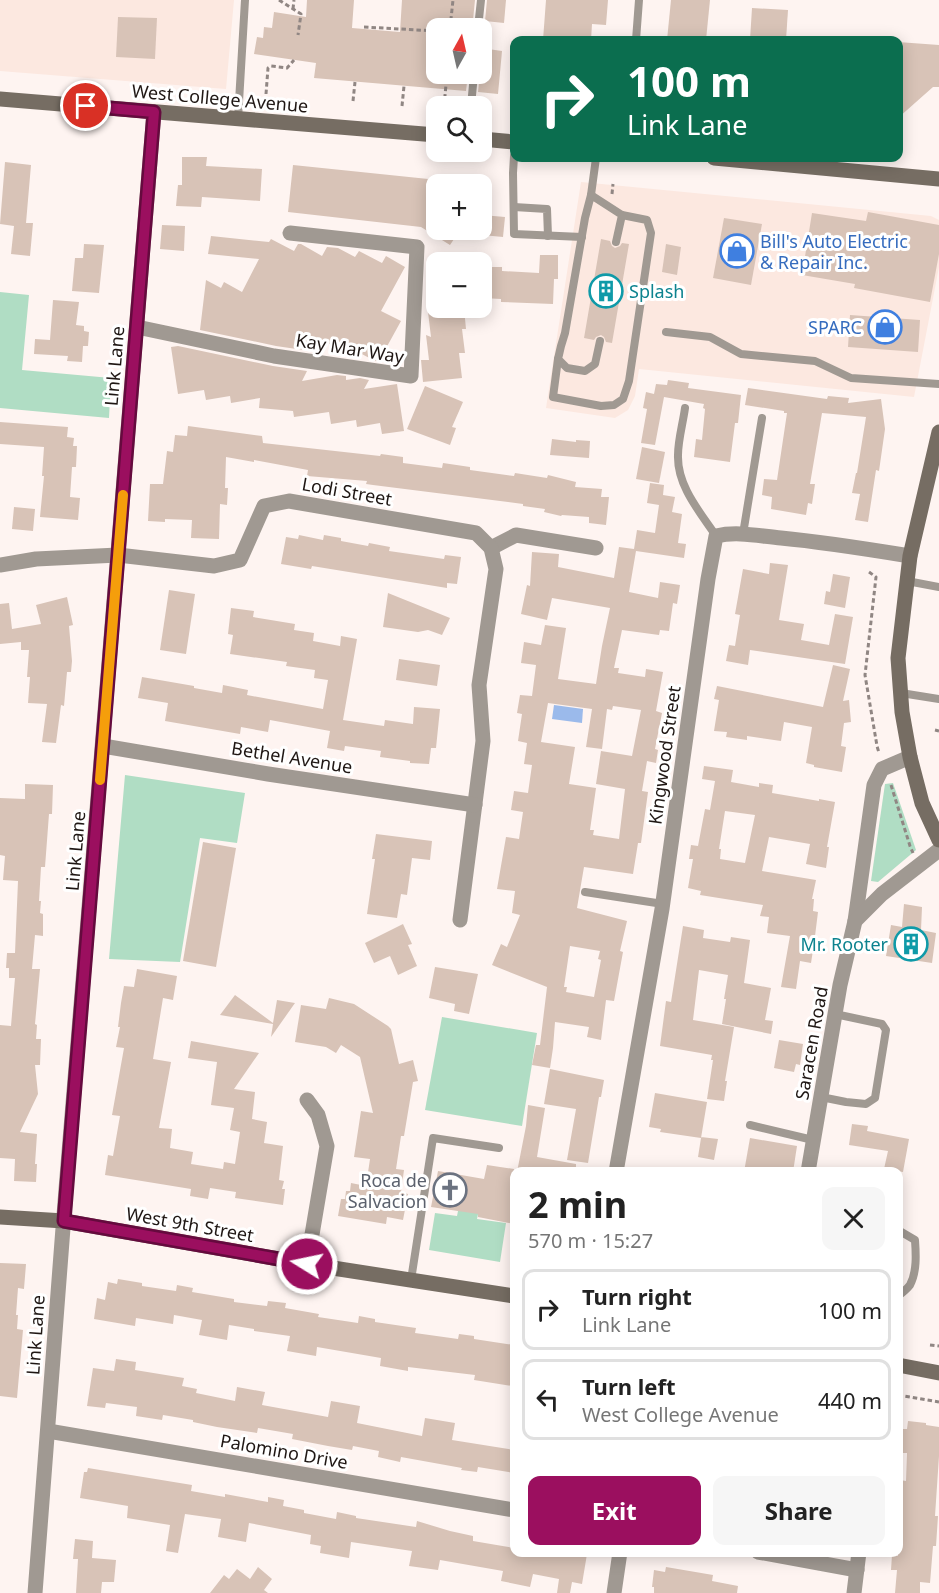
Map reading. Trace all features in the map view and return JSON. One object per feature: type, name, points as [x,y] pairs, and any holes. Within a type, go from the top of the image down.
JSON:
[{"type":"main road","name":"West College Avenue","points":[[0,99],[426,134]]},
{"type":"main road","points":[[492,140],[510,142]]},
{"type":"main road","points":[[757,162],[939,179]]},
{"type":"main road","points":[[939,432],[910,556],[898,658],[902,712],[910,757],[922,803],[939,840]]},
{"type":"main road","name":"West 9th Street","points":[[0,1217],[64,1221],[307,1264],[510,1295]]},
{"type":"main road","points":[[903,1366],[939,1373]]},
{"type":"street","name":"Link Lane","points":[[35,1593],[154,112]]},
{"type":"street","name":"Kay Mar Way","points":[[137,327],[274,356],[411,376],[417,247],[290,233]]},
{"type":"street","name":"Lodi Street","points":[[118,555],[214,566],[240,560],[264,506],[290,501],[476,533],[491,548]]},
{"type":"street","points":[[716,536],[743,534],[828,543],[910,556]]},
{"type":"street","points":[[460,920],[483,741],[479,685],[496,569],[491,548],[516,535],[596,548]]},
{"type":"street","name":"Kingwood Street","points":[[617,1167],[663,904],[716,536]]},
{"type":"street","points":[[0,565],[36,559],[118,555]]},
{"type":"street","name":"Bethel Avenue","points":[[103,746],[268,774],[475,805]]},
{"type":"street","points":[[885,768],[910,757]]},
{"type":"street","name":"Saracen Road","points":[[809,1167],[840,985],[855,921],[874,785],[882,769],[885,768]]},
{"type":"street","points":[[855,921],[882,894],[939,850]]},
{"type":"street","points":[[307,1100],[318,1115],[327,1146],[307,1264]]},
{"type":"street","name":"Palomino Drive","points":[[48,1431],[510,1509]]},
{"type":"street","points":[[614,1593],[619,1557]]},
{"type":"street","points":[[786,1557],[857,1570]]},
{"type":"street","points":[[854,1593],[858,1557]]},
{"type":"lane","points":[[238,119],[245,0]]},
{"type":"lane","points":[[479,18],[481,0]]},
{"type":"lane","points":[[636,36],[639,0]]},
{"type":"lane","points":[[514,162],[514,234],[582,237]]},
{"type":"lane","points":[[591,195],[622,216],[647,220],[651,233],[629,381],[623,399],[614,405],[601,406],[553,397],[558,359],[566,333],[595,162]]},
{"type":"lane","points":[[514,207],[548,209],[548,236]]},
{"type":"lane","points":[[616,242],[622,216]]},
{"type":"lane","points":[[666,332],[710,337],[741,354],[815,361],[851,378],[939,384]]},
{"type":"lane","points":[[558,359],[567,368],[585,371],[595,364],[600,341]]},
{"type":"lane","points":[[685,408],[678,466],[691,499],[716,536]]},
{"type":"lane","points":[[743,534],[762,418]]},
{"type":"lane","points":[[907,580],[939,587]]},
{"type":"lane","points":[[901,693],[939,699]]},
{"type":"lane","points":[[585,892],[663,904]]},
{"type":"lane","points":[[821,1097],[866,1104],[875,1098],[886,1030],[882,1024],[835,1014]]},
{"type":"lane","points":[[750,1125],[813,1140]]},
{"type":"lane","points":[[411,1280],[433,1138],[499,1148]]},
{"type":"lane","points":[[903,1233],[915,1240],[916,1255],[909,1286],[903,1291]]},
{"type":"path","points":[[279,0],[301,14],[298,35]]},
{"type":"path","points":[[293,9],[294,0]]},
{"type":"path","points":[[451,18],[453,0]]},
{"type":"path","points":[[364,27],[426,30]]},
{"type":"path","points":[[266,94],[268,68],[271,66],[287,68],[294,60]]},
{"type":"path","points":[[353,101],[355,82]]},
{"type":"path","points":[[402,106],[404,86]]},
{"type":"path","points":[[612,197],[613,184]]},
{"type":"path","points":[[869,572],[876,577],[865,675],[877,746],[897,801],[909,846],[920,866]]},
{"type":"path","points":[[930,1345],[939,1346]]},
{"type":"path","points":[[903,1396],[939,1402]]},
{"type":"shaded area","points":[[0,0],[234,0],[226,89],[0,71]]},
{"type":"shaded area","points":[[581,182],[931,216],[939,220],[939,267],[914,397],[639,369],[635,396],[628,410],[615,418],[546,408]]},
{"type":"green space","points":[[0,292],[29,295],[22,370],[111,378],[109,418],[0,408]]},
{"type":"green space","points":[[125,775],[245,793],[237,843],[200,838],[180,962],[109,959]]},
{"type":"green space","points":[[893,783],[916,850],[878,882],[871,881],[885,784]]},
{"type":"green space","points":[[442,1017],[537,1033],[522,1126],[425,1110]]},
{"type":"green space","points":[[459,1206],[479,1209],[477,1219],[506,1223],[500,1262],[429,1250],[435,1213],[457,1216]]},
{"type":"water","points":[[554,705],[583,709],[582,723],[552,719]]},
{"type":"building","points":[[307,0],[354,0],[352,28],[400,32],[402,0],[475,0],[473,18],[426,18],[426,84],[467,84],[466,91],[314,78],[316,63],[254,54],[257,37],[263,38],[264,27],[272,28],[274,12],[306,17]]},
{"type":"building","points":[[487,0],[506,0],[504,23],[492,22],[492,18],[485,18]]},
{"type":"building","points":[[546,0],[608,0],[606,25],[592,24],[591,36],[543,36]]},
{"type":"building","points":[[671,0],[710,0],[706,36],[667,36]]},
{"type":"building","points":[[752,8],[788,10],[786,36],[750,36]]},
{"type":"building","points":[[118,17],[157,18],[155,59],[116,57]]},
{"type":"building","points":[[903,42],[939,45],[939,87],[933,87],[903,114]]},
{"type":"building","points":[[492,50],[502,51],[498,94],[478,92],[479,84],[492,84]]},
{"type":"building","points":[[182,157],[207,157],[206,166],[262,169],[260,201],[202,197],[201,207],[176,206],[178,185],[182,185]]},
{"type":"building","points":[[5,162],[31,165],[26,223],[33,223],[30,256],[11,254],[14,226],[0,224]]},
{"type":"building","points":[[293,165],[426,179],[426,230],[421,227],[288,212]]},
{"type":"building","points":[[868,212],[939,225],[939,254],[930,302],[854,288],[855,284],[802,275],[812,213],[866,221]]},
{"type":"building","points":[[492,216],[505,217],[503,237],[492,236]]},
{"type":"building","name":"Bill's Auto Electric & Repair Inc.","points":[[724,218],[762,224],[751,285],[713,278]]},
{"type":"building","points":[[162,225],[185,226],[184,251],[160,249]]},
{"type":"building","points":[[211,236],[269,242],[271,239],[294,251],[298,244],[301,244],[322,256],[327,247],[338,248],[355,257],[359,251],[382,263],[386,256],[405,267],[381,311],[401,321],[379,361],[341,343],[342,351],[324,341],[317,352],[200,330],[206,280],[221,288],[224,282],[242,292],[259,259],[208,254]]},
{"type":"building","name":"Splash","points":[[601,239],[610,241],[615,248],[622,243],[629,244],[612,343],[606,342],[601,335],[594,340],[584,338]]},
{"type":"building","points":[[442,240],[453,240],[450,245]]},
{"type":"building","points":[[84,244],[104,245],[99,293],[72,291],[75,258],[83,258]]},
{"type":"building","points":[[666,244],[681,247],[677,275],[662,272]]},
{"type":"building","points":[[540,255],[558,255],[558,279],[554,279],[553,304],[501,302],[501,299],[492,299],[492,267],[502,267],[502,271],[539,273]]},
{"type":"building","points":[[53,300],[79,302],[76,325],[84,326],[84,331],[89,332],[88,346],[83,346],[82,362],[67,361],[68,356],[34,354],[35,339],[50,340]]},
{"type":"building","name":"SPARC","points":[[850,315],[920,320],[918,352],[848,347]]},
{"type":"building","points":[[429,318],[465,318],[466,329],[462,329],[465,353],[459,353],[462,378],[423,382],[421,360],[429,360],[426,335],[431,337]]},
{"type":"building","points":[[178,346],[307,371],[302,381],[337,375],[346,376],[346,380],[360,378],[369,380],[364,389],[397,384],[404,431],[382,434],[380,423],[357,427],[356,420],[331,424],[329,412],[294,417],[293,411],[259,408],[260,398],[231,403],[230,396],[206,400],[204,390],[178,394],[171,347]]},
{"type":"building","points":[[668,380],[689,383],[688,388],[741,395],[730,462],[694,457],[696,439],[702,440],[704,404],[664,397],[655,445],[641,443],[647,409],[643,408],[646,392],[654,394],[656,384],[667,385]]},
{"type":"building","points":[[425,386],[463,402],[452,427],[456,428],[450,445],[407,429]]},
{"type":"building","points":[[748,388],[827,399],[828,396],[849,398],[848,403],[881,399],[885,429],[868,522],[855,520],[860,494],[852,493],[866,417],[822,413],[810,484],[815,484],[812,504],[808,503],[806,515],[771,509],[772,497],[762,495],[764,479],[777,480],[787,413],[745,405]]},
{"type":"building","points":[[0,422],[68,427],[67,437],[74,438],[73,446],[77,446],[76,467],[72,467],[70,497],[80,498],[78,520],[40,517],[44,447],[0,444]]},
{"type":"building","points":[[188,426],[262,436],[263,443],[403,457],[403,463],[442,468],[443,463],[470,467],[470,470],[514,476],[515,473],[547,478],[548,475],[576,482],[575,487],[602,489],[601,497],[609,497],[606,525],[589,523],[589,517],[561,516],[544,512],[545,509],[523,506],[523,504],[366,484],[367,481],[307,476],[308,470],[226,457],[227,505],[220,504],[219,539],[191,538],[192,520],[148,521],[150,484],[163,484],[167,451],[173,452],[175,435],[187,436]]},
{"type":"building","points":[[552,439],[590,441],[589,458],[550,455]]},
{"type":"building","points":[[642,447],[665,452],[659,483],[636,479]]},
{"type":"building","points":[[650,483],[664,485],[663,495],[675,497],[672,512],[682,514],[678,543],[686,544],[684,558],[636,551],[629,592],[658,598],[660,582],[680,585],[677,604],[673,603],[669,631],[660,630],[659,635],[622,630],[614,668],[619,668],[618,673],[645,677],[646,669],[663,672],[656,711],[662,713],[655,749],[658,750],[656,763],[647,761],[642,791],[648,792],[641,843],[638,843],[633,874],[584,867],[577,908],[627,921],[620,951],[623,952],[614,1001],[606,1000],[601,1040],[587,1037],[589,1027],[555,1022],[550,1068],[532,1065],[536,1045],[540,1045],[547,987],[492,965],[501,944],[507,947],[520,915],[512,913],[515,891],[497,889],[506,837],[519,839],[523,812],[511,810],[514,791],[528,793],[532,765],[524,764],[527,743],[518,741],[522,714],[517,713],[520,695],[532,696],[536,665],[521,663],[524,642],[541,645],[545,625],[566,628],[558,679],[596,684],[610,608],[552,598],[547,620],[521,614],[527,585],[530,586],[532,552],[559,554],[558,567],[614,578],[619,547],[634,549],[637,530],[655,533],[659,505],[647,503]],"holes":[[[548,703],[592,709],[586,747],[602,749],[607,709],[612,710],[613,706],[641,710],[632,756],[601,751],[596,784],[625,789],[619,839],[593,835],[594,830],[590,830],[596,788],[569,784],[575,747],[541,742]],[[570,946],[600,951],[598,959],[601,960],[594,997],[566,992],[567,987],[564,987]]]},
{"type":"building","points":[[14,507],[35,509],[33,531],[12,529]]},
{"type":"building","points":[[299,535],[323,540],[324,535],[368,546],[369,543],[390,547],[389,551],[444,559],[445,555],[461,557],[457,584],[447,583],[447,588],[312,566],[311,569],[281,564],[286,537],[298,539]]},
{"type":"building","points":[[770,563],[788,565],[779,620],[804,624],[801,640],[829,645],[835,614],[853,617],[845,664],[750,650],[748,665],[726,661],[729,645],[735,646],[740,615],[735,614],[743,569],[769,574]]},
{"type":"building","points":[[833,574],[850,577],[845,608],[824,604],[826,591],[830,592]]},
{"type":"building","points":[[169,590],[195,594],[186,654],[160,650]]},
{"type":"building","points":[[388,593],[450,618],[442,635],[428,630],[418,632],[383,627]]},
{"type":"building","points":[[67,597],[73,625],[69,626],[71,672],[67,672],[64,706],[61,705],[56,743],[42,742],[47,704],[28,703],[29,650],[21,650],[21,642],[0,644],[0,604],[9,603],[12,629],[41,624],[36,605]]},
{"type":"building","points":[[231,608],[254,611],[253,617],[295,624],[294,630],[314,633],[313,641],[340,646],[341,636],[357,639],[343,720],[384,726],[385,720],[413,724],[414,707],[440,709],[436,748],[431,748],[429,764],[380,757],[381,751],[345,746],[344,751],[327,748],[330,731],[270,720],[268,732],[241,727],[240,734],[165,721],[168,703],[138,698],[142,677],[222,693],[223,685],[248,690],[247,695],[323,709],[328,680],[314,678],[315,670],[286,666],[287,662],[230,654],[233,635],[228,634]]},
{"type":"building","points":[[399,659],[440,665],[437,686],[396,680]]},
{"type":"building","points":[[833,665],[850,669],[843,701],[849,700],[851,722],[844,723],[841,746],[846,747],[842,772],[814,767],[806,763],[812,727],[784,722],[781,741],[747,736],[747,740],[726,737],[727,732],[714,731],[719,700],[714,699],[717,686],[823,707]]},
{"type":"building","points":[[704,766],[733,770],[731,782],[759,787],[759,783],[773,785],[772,793],[835,802],[827,847],[829,847],[826,868],[806,864],[810,844],[769,837],[762,871],[816,880],[812,899],[814,899],[813,911],[818,912],[811,963],[800,961],[796,989],[781,987],[790,936],[767,933],[769,917],[760,916],[763,905],[700,895],[701,891],[688,888],[693,859],[689,859],[691,845],[698,846],[705,809],[710,810],[715,781],[702,779]],"holes":[[[725,811],[755,815],[745,863],[720,859],[721,849],[719,849]]]},
{"type":"building","points":[[25,784],[53,785],[52,814],[49,814],[45,867],[41,867],[39,901],[41,901],[40,913],[43,914],[43,936],[35,935],[32,969],[40,969],[35,1024],[37,1025],[36,1039],[41,1039],[40,1065],[35,1065],[38,1094],[20,1132],[37,1134],[36,1182],[14,1181],[15,1159],[0,1158],[0,1025],[11,1026],[15,978],[9,978],[9,968],[6,968],[7,953],[15,953],[18,881],[3,880],[5,856],[0,855],[0,798],[25,799]]},
{"type":"building","points":[[376,834],[432,841],[430,860],[412,858],[407,895],[401,894],[397,918],[367,914],[375,859],[372,859]]},
{"type":"building","points":[[203,842],[236,848],[216,967],[183,961]]},
{"type":"building","name":"Mr. Rooter","points":[[904,904],[922,907],[921,930],[936,933],[932,963],[886,956],[891,925],[902,927]]},
{"type":"building","points":[[403,924],[412,944],[408,945],[417,966],[398,975],[390,956],[374,963],[365,943]]},
{"type":"building","points":[[683,926],[704,930],[703,938],[730,942],[731,937],[750,940],[744,983],[771,988],[765,1020],[773,1021],[771,1034],[722,1024],[728,975],[699,970],[693,1020],[734,1027],[724,1101],[707,1099],[712,1055],[660,1046],[666,1001],[671,1002]]},
{"type":"building","points":[[435,967],[478,974],[469,1014],[454,1011],[455,1004],[429,998]]},
{"type":"building","points":[[137,969],[177,976],[173,1000],[163,998],[153,1059],[171,1062],[159,1128],[172,1129],[170,1148],[193,1152],[191,1164],[223,1169],[224,1162],[235,1164],[240,1132],[230,1130],[234,1108],[211,1105],[217,1062],[188,1058],[191,1041],[259,1053],[234,1089],[255,1092],[252,1119],[267,1122],[264,1143],[283,1146],[279,1180],[284,1181],[283,1205],[235,1198],[236,1192],[210,1188],[208,1199],[190,1196],[191,1189],[105,1175],[108,1155],[113,1156],[120,1116],[112,1115],[124,1048],[116,1047],[121,1003],[124,986],[134,987]]},
{"type":"building","points":[[235,995],[273,1023],[277,1000],[295,1003],[271,1037],[273,1024],[220,1015]]},
{"type":"building","points":[[329,998],[354,1004],[388,1026],[391,1029],[399,1064],[413,1060],[418,1081],[413,1082],[396,1169],[404,1170],[401,1192],[408,1194],[403,1220],[387,1217],[386,1224],[338,1216],[341,1199],[345,1199],[346,1191],[350,1191],[351,1183],[366,1186],[370,1159],[354,1157],[361,1111],[373,1113],[360,1057],[341,1045],[336,1053],[326,1047],[295,1042],[301,1005],[326,1009]]},
{"type":"building","points":[[779,1040],[803,1044],[800,1065],[796,1064],[794,1072],[774,1068]]},
{"type":"building","points":[[550,1069],[604,1080],[588,1163],[567,1160],[576,1109],[544,1104]]},
{"type":"building","points":[[655,1093],[707,1102],[701,1137],[718,1139],[714,1160],[698,1157],[701,1138],[660,1132],[661,1129],[649,1127]]},
{"type":"building","points":[[528,1105],[545,1108],[537,1157],[576,1164],[576,1167],[518,1167]]},
{"type":"building","points":[[852,1124],[868,1126],[867,1131],[909,1139],[903,1172],[903,1167],[884,1167],[888,1151],[849,1145]]},
{"type":"building","points":[[750,1138],[797,1146],[794,1167],[745,1167]]},
{"type":"building","points":[[487,1165],[510,1168],[510,1223],[478,1217],[478,1214],[431,1207],[438,1171],[484,1179]]},
{"type":"building","points":[[0,1263],[26,1264],[24,1289],[18,1288],[16,1315],[18,1315],[17,1329],[23,1330],[17,1398],[0,1396]]},
{"type":"building","points":[[118,1279],[142,1283],[142,1286],[176,1291],[177,1285],[193,1288],[192,1292],[234,1299],[234,1302],[267,1306],[268,1301],[286,1303],[285,1308],[319,1314],[318,1317],[358,1323],[359,1316],[375,1319],[375,1322],[416,1328],[415,1333],[458,1339],[459,1334],[474,1336],[474,1339],[510,1344],[510,1386],[474,1380],[475,1375],[408,1367],[408,1371],[380,1366],[381,1358],[317,1347],[316,1356],[287,1351],[290,1336],[254,1331],[254,1329],[229,1325],[227,1340],[199,1335],[202,1320],[174,1315],[173,1324],[136,1318],[135,1326],[94,1319],[97,1298],[105,1300],[108,1282],[117,1284]]},
{"type":"building","points":[[116,1359],[136,1362],[135,1370],[184,1378],[182,1386],[197,1389],[196,1393],[235,1401],[237,1387],[265,1392],[262,1405],[328,1417],[331,1401],[360,1406],[357,1423],[422,1436],[425,1418],[455,1423],[452,1440],[510,1449],[510,1472],[478,1467],[477,1472],[461,1470],[462,1468],[401,1457],[400,1462],[378,1457],[379,1451],[353,1446],[352,1450],[292,1439],[293,1434],[258,1428],[257,1433],[163,1415],[162,1420],[136,1416],[137,1407],[106,1403],[105,1408],[87,1406],[93,1368],[114,1371]]},
{"type":"building","points":[[908,1421],[939,1427],[936,1546],[933,1546],[930,1583],[920,1582],[920,1593],[895,1593],[897,1570],[891,1570],[892,1557],[903,1557],[903,1480],[906,1481],[907,1453],[903,1453],[903,1429],[907,1429]]},
{"type":"building","points":[[88,1468],[192,1485],[191,1491],[225,1497],[225,1494],[268,1502],[268,1497],[284,1500],[283,1506],[336,1519],[337,1512],[356,1516],[356,1518],[416,1527],[417,1521],[473,1536],[473,1541],[510,1547],[510,1557],[586,1557],[582,1584],[572,1582],[570,1593],[557,1593],[559,1579],[533,1574],[530,1587],[501,1581],[503,1571],[440,1560],[438,1570],[409,1566],[412,1551],[351,1542],[349,1558],[320,1553],[321,1546],[310,1544],[311,1535],[249,1523],[246,1542],[218,1537],[221,1519],[185,1514],[178,1553],[166,1551],[170,1525],[127,1518],[128,1506],[80,1498],[84,1472],[87,1472]]},
{"type":"building","points":[[75,1539],[93,1541],[92,1558],[116,1560],[114,1582],[102,1582],[101,1593],[76,1593],[78,1559],[73,1559]]},
{"type":"building","points":[[258,1567],[272,1579],[264,1590],[268,1593],[210,1593],[224,1575],[229,1579],[237,1569],[250,1579]]},
{"type":"building","points":[[666,1567],[713,1575],[712,1581],[738,1586],[737,1593],[654,1593],[654,1587],[652,1587],[654,1570],[665,1572]]},
{"type":"slow traffic","points":[[100,780],[123,495]]},
{"type":"place","name":"Bill's Auto Electric & Repair Inc.","points":[[737,251]]},
{"type":"place","name":"Splash","points":[[606,291]]},
{"type":"place","name":"SPARC","points":[[885,327]]},
{"type":"place","name":"Mr. Rooter","points":[[911,944]]},
{"type":"place","name":"Roca de Salvacion","points":[[450,1190]]},
{"type":"route","points":[[86,106],[154,112],[64,1221],[307,1264]]}]
